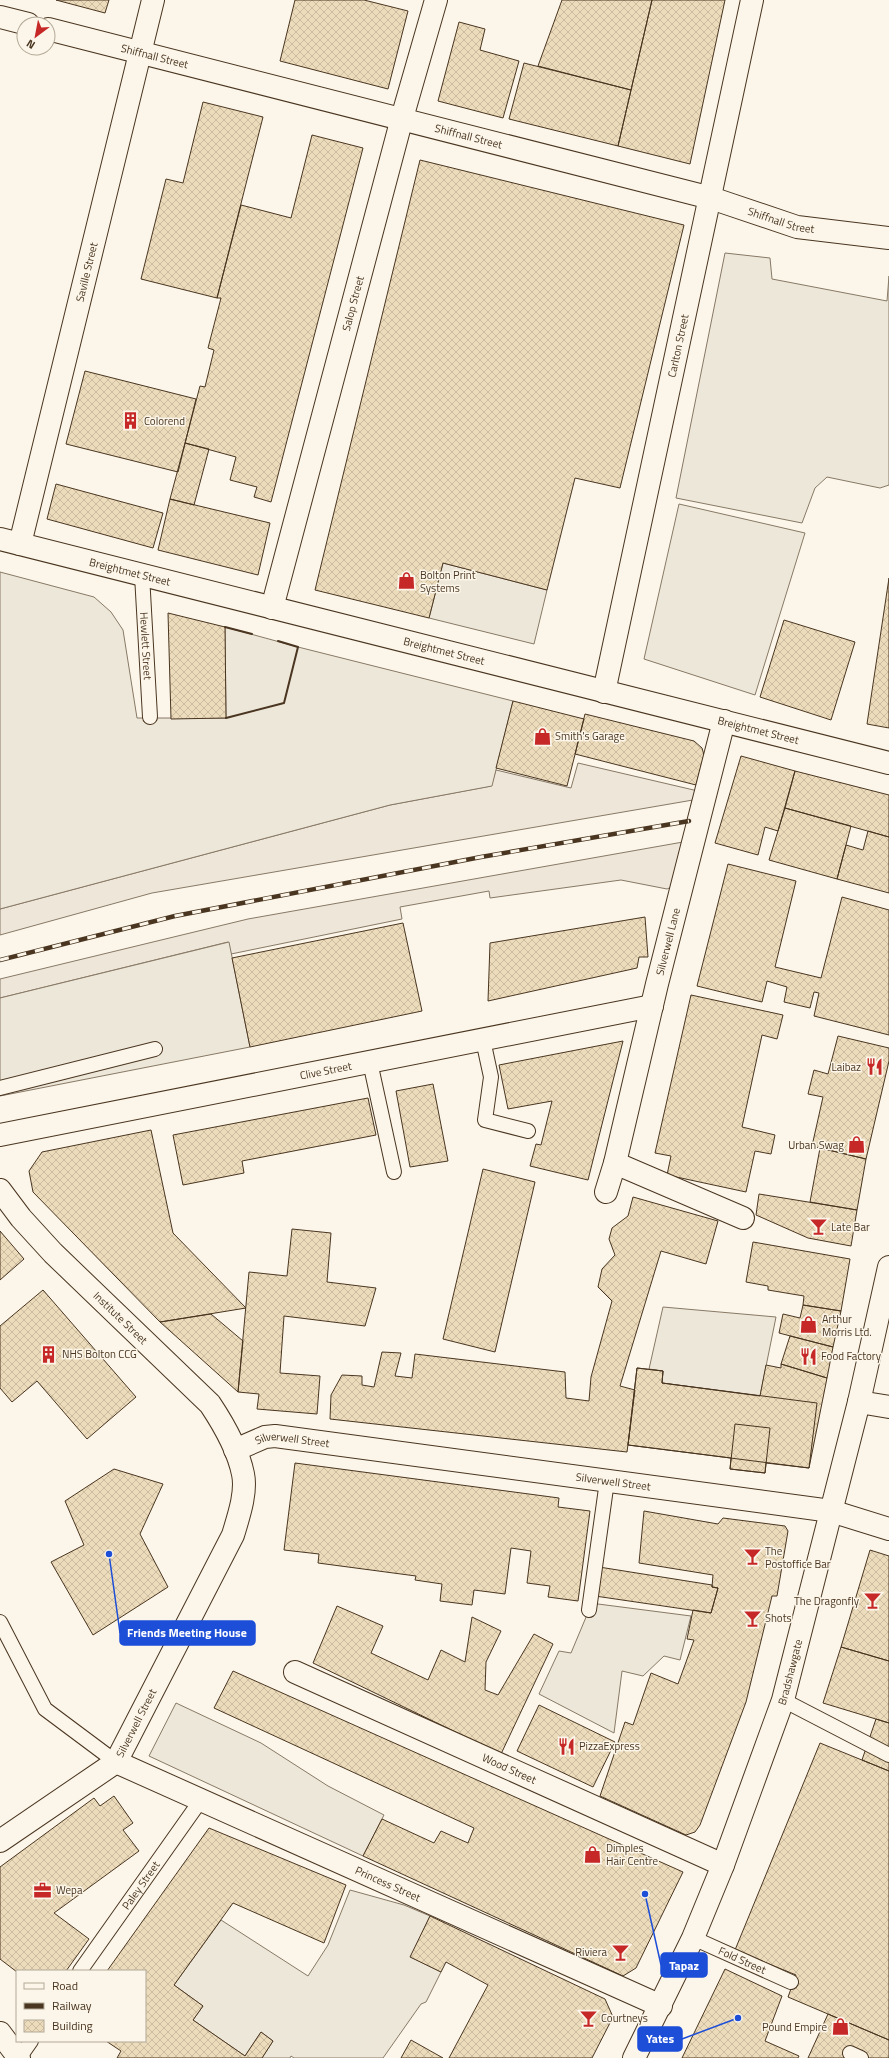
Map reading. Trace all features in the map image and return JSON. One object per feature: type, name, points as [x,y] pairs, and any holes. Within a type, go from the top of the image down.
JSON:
[{"type":"street","name":"Saville Street","points":[[10,541],[153,0]]},
{"type":"street","name":"Salop Street","points":[[272,608],[402,118],[436,0]]},
{"type":"street","name":"Carlton Street","points":[[604,692],[711,198],[752,0]]},
{"type":"street","points":[[0,17],[16,21]]},
{"type":"street","name":"Shiffnall Street","points":[[56,31],[138,53],[402,118],[711,198],[797,227],[889,238]]},
{"type":"street","name":"Breightmet Street","points":[[10,541],[889,763]]},
{"type":"street","name":"Silverwell Lane","points":[[606,1192],[615,1162],[652,1006],[724,721]]},
{"type":"street","name":"Clive Street","points":[[0,1134],[652,1006]]},
{"type":"street","points":[[615,1162],[743,1218]]},
{"type":"street","name":"Institute Street","points":[[0,1190],[21,1218],[53,1253],[210,1404],[225,1426],[235,1450]]},
{"type":"street","name":"Bradshawgate","points":[[634,2058],[661,2006],[693,1938],[723,1864],[783,1700],[859,1402],[889,1268]]},
{"type":"street","points":[[859,1402],[889,1407]]},
{"type":"street","name":"Silverwell Street","points":[[0,1841],[116,1762],[233,1536],[242,1505],[244,1475],[235,1450],[266,1438],[275,1436],[831,1511],[889,1529]]},
{"type":"street","name":"Wood Street","points":[[295,1672],[723,1864]]},
{"type":"street","name":"Princess Street","points":[[116,1762],[661,2006]]},
{"type":"street","points":[[1,2036],[19,2058]]},
{"type":"lane","name":"Hewlett Street","points":[[142,575],[150,717]]},
{"type":"lane","points":[[483,1040],[491,1077],[485,1120],[528,1131]]},
{"type":"lane","points":[[0,1088],[155,1049]]},
{"type":"lane","points":[[370,1062],[394,1172]]},
{"type":"lane","points":[[589,1610],[607,1481]]},
{"type":"lane","points":[[0,1622],[45,1709],[116,1762]]},
{"type":"lane","points":[[783,1700],[889,1754]]},
{"type":"lane","name":"Paley Street","points":[[81,1970],[201,1800]]},
{"type":"lane","name":"Fold Street","points":[[693,1938],[791,1982]]},
{"type":"lane","points":[[19,2058],[30,2042]]},
{"type":"shaded area","points":[[725,253],[770,258],[772,279],[887,301],[889,276],[889,485],[880,488],[827,477],[815,488],[802,523],[676,498]]},
{"type":"shaded area","points":[[679,504],[805,533],[755,695],[644,659]]},
{"type":"shaded area","points":[[443,563],[547,590],[534,644],[429,618]]},
{"type":"shaded area","points":[[0,572],[94,597],[111,612],[123,630],[137,718],[226,718],[225,627],[298,647],[513,701],[492,786],[390,805],[0,909]]},
{"type":"shaded area","points":[[578,763],[698,791],[693,800],[152,893],[0,935],[0,909],[390,805],[491,786],[496,770],[571,788]]},
{"type":"shaded area","points":[[683,842],[672,887],[667,889],[621,880],[490,898],[489,891],[400,907],[402,919],[231,954],[228,942],[0,998],[0,979],[248,919]]},
{"type":"shaded area","points":[[229,942],[250,1047],[0,1096],[0,998]]},
{"type":"shaded area","points":[[663,1307],[776,1317],[760,1396],[662,1383],[663,1371],[649,1369]]},
{"type":"shaded area","points":[[598,1604],[691,1616],[680,1660],[664,1656],[643,1676],[622,1671],[614,1733],[539,1694],[559,1651],[571,1653],[589,1610]]},
{"type":"shaded area","points":[[176,1703],[261,1743],[328,1786],[384,1815],[363,1856],[149,1756]]},
{"type":"shaded area","points":[[350,1890],[404,1905],[430,1916],[411,1957],[441,1972],[426,2002],[421,2004],[383,2058],[294,2058],[291,2056],[290,2058],[262,2058],[273,2041],[261,2032],[245,2056],[193,2020],[203,2006],[174,1985],[221,1920],[308,1976],[328,1945]]},
{"type":"building","points":[[56,0],[109,0],[105,13]]},
{"type":"building","points":[[295,0],[364,0],[408,11],[388,89],[280,61]]},
{"type":"building","points":[[562,0],[652,0],[631,90],[538,66]]},
{"type":"building","points":[[652,0],[725,0],[690,164],[618,146]]},
{"type":"building","points":[[459,22],[485,29],[480,50],[519,61],[503,118],[438,101]]},
{"type":"building","points":[[524,63],[631,90],[618,146],[509,119]]},
{"type":"building","points":[[203,102],[263,117],[217,298],[141,279],[166,179],[183,183]]},
{"type":"building","points":[[312,135],[363,148],[271,502],[254,497],[257,487],[230,480],[236,457],[185,443],[200,386],[205,387],[214,350],[208,348],[221,298],[217,298],[241,205],[291,218]]},
{"type":"building","points":[[420,160],[684,225],[620,488],[575,478],[547,590],[443,563],[429,618],[315,590]]},
{"type":"building","name":"Colorend","points":[[85,371],[196,399],[178,472],[66,444]]},
{"type":"building","points":[[185,443],[209,449],[194,505],[170,499]]},
{"type":"building","points":[[56,484],[163,513],[153,548],[47,519]]},
{"type":"building","points":[[170,499],[270,523],[258,575],[158,550]]},
{"type":"building","points":[[889,578],[889,728],[867,724]]},
{"type":"building","points":[[168,613],[225,627],[226,718],[171,719]]},
{"type":"building","points":[[784,620],[855,642],[831,720],[760,697]]},
{"type":"building","name":"Smith's Garage","points":[[513,701],[584,719],[567,786],[496,768]]},
{"type":"building","points":[[585,714],[694,741],[702,748],[704,755],[696,785],[575,754]]},
{"type":"building","points":[[741,756],[795,771],[778,831],[765,827],[758,855],[715,843]]},
{"type":"building","points":[[795,771],[889,795],[889,837],[785,808]]},
{"type":"building","points":[[785,808],[851,826],[837,879],[769,860]]},
{"type":"building","points":[[868,831],[889,837],[889,893],[837,879],[846,845],[863,850]]},
{"type":"building","points":[[728,864],[796,881],[775,967],[821,978],[842,897],[889,910],[889,1035],[814,1016],[819,993],[814,992],[810,1008],[784,1002],[787,987],[767,981],[762,1002],[697,986]]},
{"type":"building","points":[[645,917],[648,957],[639,957],[637,968],[488,1001],[490,943]]},
{"type":"building","points":[[403,923],[422,1011],[250,1047],[232,958]]},
{"type":"building","points":[[691,995],[783,1015],[777,1039],[762,1035],[742,1127],[775,1135],[771,1154],[755,1151],[746,1192],[667,1175],[671,1156],[655,1153]]},
{"type":"building","points":[[838,1036],[889,1048],[889,1061],[866,1159],[812,1146],[823,1097],[808,1094],[814,1070],[828,1074]]},
{"type":"building","points":[[623,1041],[588,1180],[530,1166],[536,1144],[541,1145],[552,1101],[508,1109],[499,1065]]},
{"type":"building","points":[[433,1084],[448,1161],[410,1167],[396,1091]]},
{"type":"building","points":[[368,1098],[376,1135],[242,1161],[244,1173],[183,1185],[173,1135]]},
{"type":"building","points":[[151,1130],[173,1233],[246,1308],[160,1322],[33,1192],[29,1171],[42,1152]]},
{"type":"building","points":[[820,1148],[866,1159],[857,1210],[810,1202]]},
{"type":"building","points":[[483,1169],[535,1182],[495,1352],[443,1339]]},
{"type":"building","name":"Late Bar","points":[[759,1194],[857,1210],[851,1246],[808,1238],[756,1215]]},
{"type":"building","points":[[633,1197],[718,1221],[706,1264],[661,1251],[620,1386],[635,1390],[627,1452],[330,1419],[331,1395],[342,1375],[362,1376],[362,1385],[374,1387],[382,1352],[401,1353],[395,1376],[412,1378],[415,1354],[565,1372],[566,1398],[589,1401],[591,1377],[612,1301],[598,1287],[602,1269],[615,1255],[609,1239],[612,1228],[628,1216]]},
{"type":"building","points":[[292,1229],[331,1233],[327,1282],[376,1288],[365,1326],[284,1316],[280,1373],[320,1376],[317,1414],[257,1409],[259,1394],[238,1392],[249,1272],[287,1276]]},
{"type":"building","points":[[0,1231],[24,1259],[0,1280]]},
{"type":"building","points":[[753,1242],[850,1259],[841,1311],[803,1305],[804,1296],[768,1290],[768,1286],[746,1282]]},
{"type":"building","name":"NHS Bolton CCG","points":[[43,1290],[136,1397],[87,1439],[37,1381],[12,1402],[0,1388],[0,1326]]},
{"type":"building","name":"Arthur Morris Ltd.","points":[[803,1305],[841,1311],[833,1347],[779,1333],[783,1314],[800,1318]]},
{"type":"building","points":[[211,1314],[243,1341],[238,1392],[160,1322]]},
{"type":"building","name":"Food Factory","points":[[790,1336],[833,1347],[827,1378],[781,1364]]},
{"type":"building","points":[[781,1364],[827,1378],[809,1468],[628,1445],[637,1368],[663,1371],[662,1383],[760,1396],[766,1365],[781,1368]]},
{"type":"building","points":[[637,1368],[663,1371],[662,1383],[817,1403],[809,1468],[766,1463],[765,1473],[730,1469],[731,1458],[628,1445]]},
{"type":"building","points":[[735,1424],[770,1428],[765,1473],[730,1469]]},
{"type":"building","points":[[295,1463],[559,1498],[558,1507],[590,1511],[578,1601],[548,1597],[550,1586],[527,1583],[531,1551],[511,1548],[505,1594],[474,1590],[472,1605],[440,1601],[442,1584],[415,1580],[416,1576],[318,1563],[319,1554],[284,1550]]},
{"type":"building","points":[[114,1469],[163,1484],[140,1534],[168,1587],[93,1635],[51,1562],[84,1545],[65,1501]]},
{"type":"building","points":[[644,1511],[718,1524],[723,1518],[785,1526],[788,1531],[777,1596],[772,1596],[746,1702],[700,1825],[695,1832],[686,1835],[600,1796],[625,1722],[633,1725],[651,1673],[678,1684],[694,1640],[687,1639],[693,1610],[711,1613],[718,1588],[712,1587],[713,1575],[639,1563]]},
{"type":"building","name":"The Dragonfly","points":[[870,1550],[889,1556],[889,1661],[841,1647]]},
{"type":"building","points":[[599,1567],[712,1585],[712,1587],[718,1588],[711,1613],[595,1596]]},
{"type":"building","points":[[337,1606],[383,1626],[371,1653],[428,1680],[441,1650],[465,1662],[472,1617],[501,1631],[486,1662],[485,1690],[498,1695],[534,1634],[553,1644],[501,1754],[313,1663]]},
{"type":"building","points":[[841,1647],[889,1661],[889,1723],[823,1703]]},
{"type":"building","points":[[233,1671],[683,1872],[636,1968],[623,1976],[363,1856],[382,1819],[434,1843],[441,1831],[468,1843],[474,1828],[214,1708]]},
{"type":"building","name":"PizzaExpress","points":[[539,1705],[615,1742],[593,1787],[517,1751]]},
{"type":"building","points":[[876,1719],[889,1723],[889,1771],[862,1760]]},
{"type":"building","points":[[820,1743],[889,1771],[889,2040],[788,1997],[796,1975],[735,1950]]},
{"type":"building","name":"Wepa","points":[[114,1796],[133,1823],[123,1830],[139,1851],[54,1913],[89,1939],[67,1970],[16,1970],[16,1971],[0,1959],[0,1867],[94,1798],[100,1806]]},
{"type":"building","points":[[209,1828],[346,1885],[324,1943],[233,1903],[174,1985],[203,2006],[193,2020],[245,2056],[261,2032],[273,2041],[262,2058],[117,2058],[121,2051],[108,2042],[146,2042],[146,1970],[108,1970]]},
{"type":"building","points":[[430,1916],[605,1999],[613,2017],[592,2058],[449,2058],[488,1985],[446,1962],[441,1972],[410,1957]]},
{"type":"building","points":[[725,1969],[782,1996],[765,2041],[799,2056],[798,2058],[682,2058]]},
{"type":"building","name":"Pound Empire","points":[[828,2014],[889,2040],[889,2058],[808,2058]]},
{"type":"building","points":[[411,2040],[443,2058],[401,2058]]},
{"type":"railway","points":[[0,960],[175,916],[481,857],[689,821]]},
{"type":"wall","points":[[225,627],[252,634]]},
{"type":"wall","points":[[226,718],[284,703],[298,647],[278,641]]},
{"type":"place","name":"Colorend","points":[[131,421]]},
{"type":"place","name":"Bolton Print Systems","points":[[407,581]]},
{"type":"place","name":"Smith's Garage","points":[[542,736]]},
{"type":"place","name":"Laibaz","points":[[874,1067]]},
{"type":"place","name":"Urban Swag","points":[[857,1145]]},
{"type":"place","name":"Late Bar","points":[[818,1227]]},
{"type":"place","name":"Arthur Morris Ltd.","points":[[809,1325]]},
{"type":"place","name":"NHS Bolton CCG","points":[[49,1354]]},
{"type":"place","name":"Food Factory","points":[[808,1356]]},
{"type":"place","name":"Friends Meeting House","points":[[109,1554]]},
{"type":"place","name":"The Postoffice Bar","points":[[752,1557]]},
{"type":"place","name":"The Dragonfly","points":[[872,1601]]},
{"type":"place","name":"Shots","points":[[752,1618]]},
{"type":"place","name":"PizzaExpress","points":[[566,1746]]},
{"type":"place","name":"Dimples Hair Centre","points":[[593,1854]]},
{"type":"place","name":"Wepa","points":[[43,1890]]},
{"type":"place","name":"Tapaz","points":[[645,1894]]},
{"type":"place","name":"Riviera","points":[[620,1952]]},
{"type":"place","name":"Courtneys","points":[[588,2018]]},
{"type":"place","name":"Yates","points":[[738,2018]]},
{"type":"place","name":"Pound Empire","points":[[840,2027]]}]
